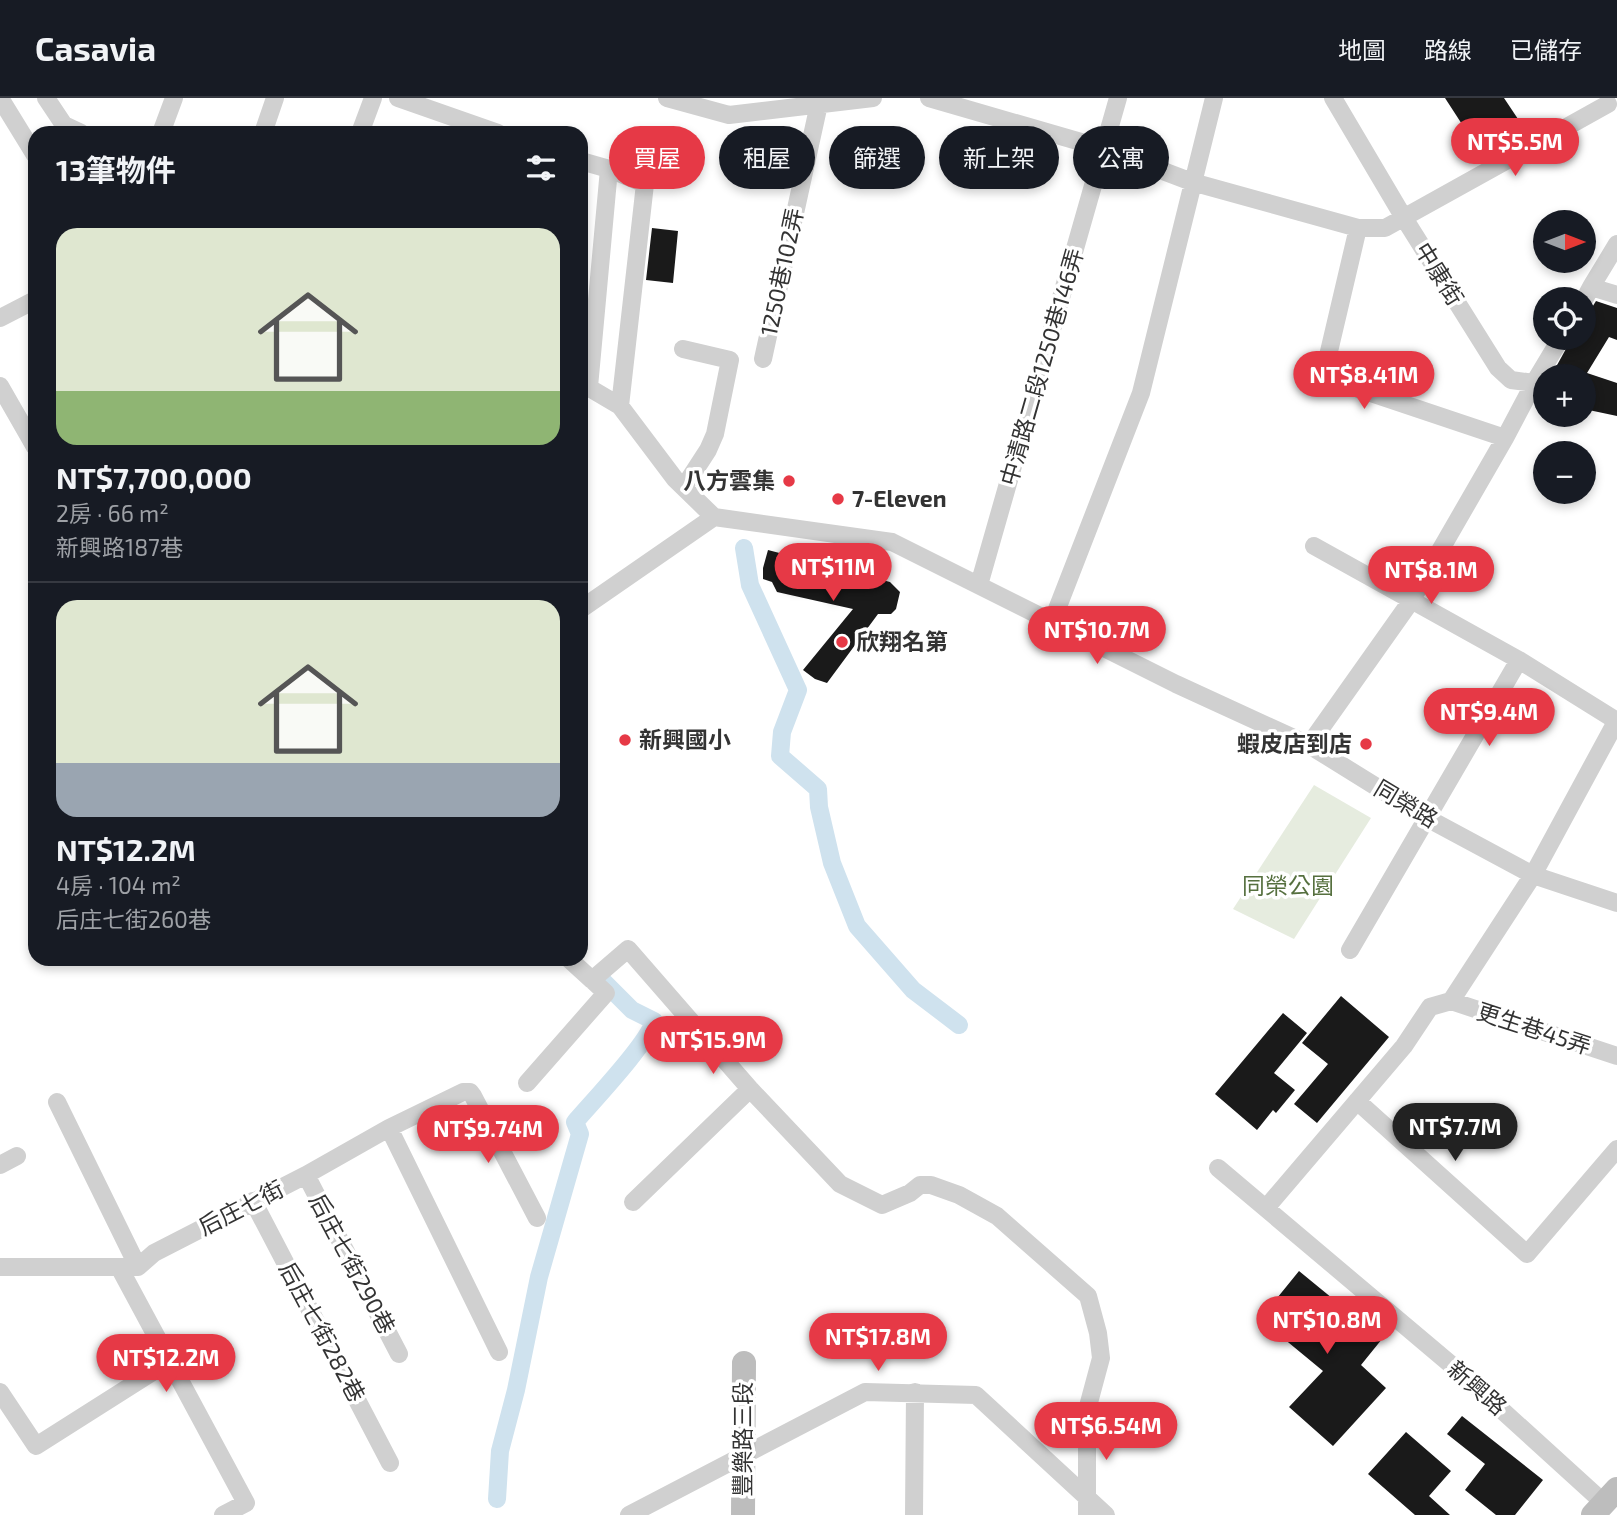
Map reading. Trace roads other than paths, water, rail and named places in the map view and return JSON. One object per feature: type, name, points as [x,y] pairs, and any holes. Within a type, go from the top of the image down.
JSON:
[{"type":"street","points":[[0,98],[28,144]]},
{"type":"street","points":[[47,98],[66,126]]},
{"type":"street","points":[[164,126],[174,98]]},
{"type":"street","points":[[265,126],[275,98]]},
{"type":"street","points":[[363,126],[373,98]]},
{"type":"street","points":[[398,98],[459,126]]},
{"type":"street","points":[[669,98],[729,115],[873,98]]},
{"type":"street","points":[[929,98],[1073,140]]},
{"type":"street","name":"中清路二段1250巷146弄","points":[[1111,126],[1118,98]]},
{"type":"street","points":[[1052,622],[1141,393],[1214,98]]},
{"type":"street","name":"中康街","points":[[1333,98],[1498,368],[1511,380],[1533,383]]},
{"type":"street","points":[[1169,173],[1358,228],[1385,228],[1608,103]]},
{"type":"street","name":"1250巷102弄","points":[[763,359],[819,104]]},
{"type":"street","points":[[588,163],[609,169],[588,358]]},
{"type":"street","points":[[620,406],[644,189]]},
{"type":"street","name":"中清路二段1250巷146弄","points":[[979,585],[1093,189]]},
{"type":"street","points":[[1358,228],[1323,377],[1505,438]]},
{"type":"street","points":[[1592,287],[1617,244]]},
{"type":"street","points":[[1596,294],[1617,295]]},
{"type":"street","points":[[0,318],[28,304]]},
{"type":"street","points":[[683,349],[730,359],[715,434],[684,487]]},
{"type":"street","points":[[1309,745],[1411,601],[1533,385]]},
{"type":"street","points":[[0,386],[28,435]]},
{"type":"street","points":[[588,387],[620,406],[675,479],[714,517],[588,604]]},
{"type":"street","name":"同榮路","points":[[714,517],[892,542],[1176,684],[1309,745],[1425,817],[1533,875],[1617,903]]},
{"type":"street","points":[[1266,1209],[1404,1046],[1430,1007],[1451,1001],[1533,875],[1617,721],[1519,660],[1314,546]]},
{"type":"street","points":[[1350,950],[1425,817],[1519,660]]},
{"type":"street","points":[[592,980],[628,949],[750,1090],[840,1184],[882,1205],[910,1193],[920,1185],[931,1185],[960,1195],[997,1216],[1088,1297],[1098,1333],[1101,1359],[1087,1410],[1087,1507]]},
{"type":"street","points":[[527,1083],[606,993],[577,966]]},
{"type":"street","name":"更生巷45弄","points":[[1451,1001],[1617,1056]]},
{"type":"street","points":[[633,1202],[750,1090]]},
{"type":"street","name":"后庄七街","points":[[138,1267],[154,1253],[306,1175],[389,1128],[463,1092],[470,1092],[537,1218]]},
{"type":"street","points":[[1357,1101],[1527,1254],[1617,1149]]},
{"type":"street","points":[[0,1267],[138,1267],[57,1102]]},
{"type":"street","points":[[389,1128],[499,1352]]},
{"type":"street","points":[[0,1165],[17,1156]]},
{"type":"street","name":"新興路","points":[[1218,1168],[1461,1373],[1604,1502]]},
{"type":"street","name":"后庄七街290巷","points":[[306,1175],[399,1354]]},
{"type":"street","name":"后庄七街282巷","points":[[253,1201],[390,1463]]},
{"type":"street","points":[[118,1267],[246,1503],[223,1515]]},
{"type":"street","points":[[0,1392],[36,1446],[170,1361]]},
{"type":"street","name":"豐樂路三段","points":[[743,1515],[744,1363]]},
{"type":"street","points":[[629,1515],[865,1392],[976,1395],[1087,1507],[1106,1515]]},
{"type":"street","points":[[914,1515],[915,1392]]},
{"type":"waterway","points":[[744,548],[750,585],[798,690],[782,732],[780,756],[818,789],[819,807],[832,863],[857,926],[913,990],[959,1025]]},
{"type":"waterway","points":[[497,1499],[500,1451],[516,1390],[539,1277],[580,1134],[575,1122],[642,1043],[654,1021],[632,1010],[599,977]]},
{"type":"place","name":"八方雲集","points":[[789,481]]},
{"type":"place","name":"7-Eleven","points":[[838,499]]},
{"type":"place","name":"欣翔名第","points":[[842,642]]},
{"type":"place","name":"新興國小","points":[[625,740]]},
{"type":"place","name":"蝦皮店到店","points":[[1366,744]]},
{"type":"park label","name":"同榮公園","points":[[1288,886]]}]
